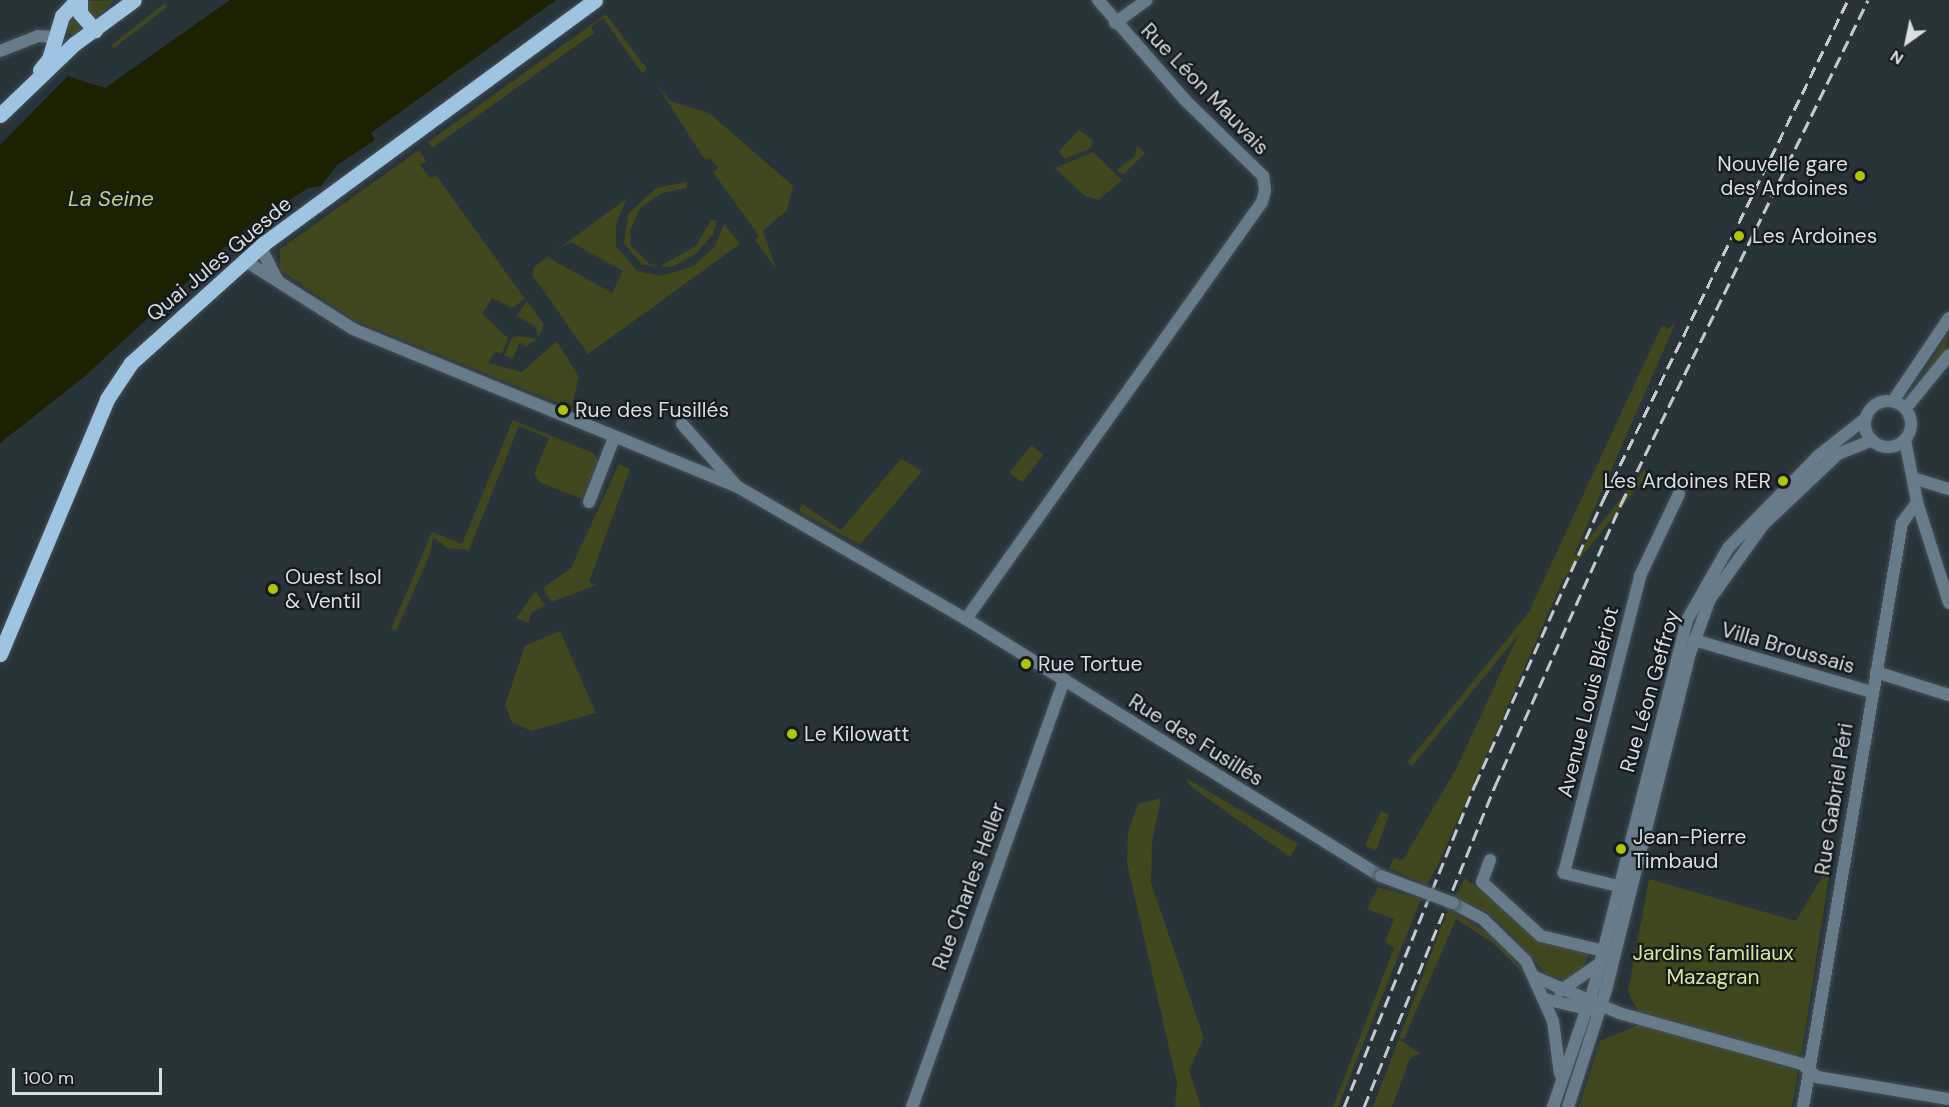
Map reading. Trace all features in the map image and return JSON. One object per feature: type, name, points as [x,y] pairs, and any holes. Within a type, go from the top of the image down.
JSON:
[{"type":"main road","points":[[0,107],[46,64],[65,10],[78,0],[80,13],[100,26]]},
{"type":"main road","points":[[100,26],[125,0]]},
{"type":"main road","points":[[0,115],[100,26],[134,0]]},
{"type":"main road","name":"Quai Jules Guesde","points":[[0,654],[116,381],[260,246],[595,0]]},
{"type":"street","name":"Rue Léon Mauvais","points":[[966,619],[1262,202],[1263,176],[1114,22],[1098,0]]},
{"type":"street","points":[[1114,22],[1147,0]]},
{"type":"street","points":[[0,51],[38,36],[56,37]]},
{"type":"street","points":[[260,246],[264,263],[279,284]]},
{"type":"street","name":"Rue des Fusillés","points":[[244,260],[353,329],[738,487],[793,512],[1381,876],[1453,903],[1512,943],[1536,977]]},
{"type":"street","points":[[1893,401],[1949,318]]},
{"type":"street","points":[[1906,408],[1949,355]]},
{"type":"street","points":[[1893,401],[1906,408],[1912,425],[1905,440],[1891,447],[1872,440],[1866,418],[1876,404],[1893,401]]},
{"type":"street","name":"Rue Léon Geffroy","points":[[1594,1007],[1600,964],[1618,886],[1677,652],[1702,588],[1728,548],[1759,515],[1866,418]]},
{"type":"street","points":[[682,424],[738,487]]},
{"type":"street","points":[[589,502],[614,438]]},
{"type":"street","name":"Rue Léon Geffroy","points":[[1594,1007],[1694,640],[1720,580],[1754,534],[1838,454],[1872,440]]},
{"type":"street","points":[[1905,440],[1916,479],[1917,502],[1947,585],[1949,603]]},
{"type":"street","points":[[694,470],[701,445]]},
{"type":"street","points":[[1916,479],[1949,489]]},
{"type":"street","name":"Avenue Louis Blériot","points":[[1618,886],[1564,873],[1640,576],[1679,494]]},
{"type":"street","name":"Rue Gabriel Péri","points":[[1803,1107],[1902,523],[1917,502]]},
{"type":"street","name":"Villa Broussais","points":[[1694,640],[1872,692]]},
{"type":"street","points":[[1876,672],[1949,695]]},
{"type":"street","name":"Rue Charles Heller","points":[[912,1107],[1064,679]]},
{"type":"street","points":[[1490,860],[1482,882],[1541,936],[1604,951]]},
{"type":"street","points":[[1560,991],[1600,964]]},
{"type":"street","points":[[1536,977],[1594,1007]]},
{"type":"street","points":[[1536,977],[1545,999],[1560,1078]]},
{"type":"street","points":[[1545,999],[1619,1013],[1802,1064],[1817,1077],[1949,1099]]},
{"type":"street","points":[[1553,1107],[1560,1078],[1594,1007]]},
{"type":"street","points":[[1568,1107],[1594,1007]]},
{"type":"green space","points":[[115,0],[94,21],[90,19],[85,1]]},
{"type":"green space","points":[[165,3],[167,7],[114,48],[112,45]]},
{"type":"green space","points":[[71,10],[83,28],[72,36],[63,25]]},
{"type":"green space","points":[[606,14],[647,69],[642,73],[603,18],[591,27],[594,33],[432,148],[428,142]]},
{"type":"green space","points":[[655,82],[670,101],[709,113],[793,186],[787,210],[763,231],[776,269],[755,240],[759,236],[713,172],[718,168],[710,158],[705,160]]},
{"type":"green space","points":[[1079,130],[1093,140],[1090,149],[1064,159],[1059,151]]},
{"type":"green space","points":[[1137,146],[1145,153],[1123,175],[1117,170],[1135,156]]},
{"type":"green space","points":[[419,150],[426,161],[420,165],[430,178],[436,175],[525,299],[512,308],[492,298],[482,314],[508,338],[502,354],[495,352],[488,363],[522,372],[557,341],[579,377],[571,408],[354,320],[280,270],[280,249]]},
{"type":"green space","points":[[1093,152],[1122,180],[1099,200],[1085,196],[1055,168]]},
{"type":"green space","points":[[687,182],[687,188],[662,193],[640,208],[630,231],[631,246],[650,264],[660,266],[696,246],[711,220],[717,221],[713,234],[696,254],[672,267],[642,265],[624,243],[628,214],[656,188]]},
{"type":"green space","points":[[626,199],[616,225],[616,246],[637,271],[661,276],[694,266],[715,246],[724,224],[740,244],[588,354],[533,276],[533,268],[547,257],[612,293],[623,271],[571,242],[558,249]]},
{"type":"green space","points":[[527,301],[544,325],[538,337],[536,327],[517,316]]},
{"type":"green space","points":[[1676,322],[1438,865],[1427,885],[1389,868],[1394,858],[1403,860],[1456,769],[1662,325],[1668,329]]},
{"type":"green space","points":[[1948,333],[1946,353],[1925,377],[1923,375]]},
{"type":"green space","points":[[518,336],[537,339],[526,347],[520,342],[513,358],[504,356],[512,338]]},
{"type":"green space","points":[[513,420],[595,454],[598,461],[582,499],[539,482],[534,474],[549,438],[519,426],[469,550],[447,548],[433,537],[431,552],[396,631],[391,629],[432,532],[462,544]]},
{"type":"green space","points":[[1031,445],[1044,455],[1022,482],[1009,473]]},
{"type":"green space","points":[[901,459],[922,471],[860,545],[799,511],[802,504],[841,530]]},
{"type":"green space","points":[[619,464],[630,469],[589,582],[597,585],[551,602],[543,588],[571,568]]},
{"type":"green space","points":[[1644,470],[1649,474],[1412,766],[1407,762]]},
{"type":"green space","points":[[536,591],[545,606],[532,612],[528,623],[516,618]]},
{"type":"green space","points":[[560,631],[596,713],[531,731],[512,722],[505,705],[525,646]]},
{"type":"green space","points":[[1186,778],[1298,844],[1290,857],[1190,786]]},
{"type":"green space","points":[[1161,798],[1152,841],[1151,883],[1204,1038],[1189,1070],[1201,1107],[1175,1107],[1177,1083],[1127,863],[1128,832],[1138,804]]},
{"type":"green space","points":[[1381,811],[1389,815],[1376,851],[1365,845]]},
{"type":"green space","name":"Jardins familiaux Mazagran","points":[[1831,862],[1802,1052],[1796,1056],[1638,1011],[1628,992],[1649,879],[1796,921]]},
{"type":"green space","points":[[1465,878],[1543,942],[1589,953],[1582,970],[1568,980],[1547,975],[1508,931],[1484,910],[1455,897]]},
{"type":"green space","points":[[1378,887],[1421,899],[1338,1107],[1333,1107],[1394,948],[1385,942],[1394,919],[1367,909]]},
{"type":"green space","points":[[1448,909],[1494,937],[1533,983],[1494,944],[1456,919],[1404,1039],[1399,1039],[1420,1053],[1410,1058],[1392,1107],[1373,1107]]},
{"type":"green space","points":[[1641,1024],[1798,1071],[1792,1107],[1579,1107],[1600,1041]]},
{"type":"water","name":"La Seine","points":[[230,0],[556,0],[371,133],[375,140],[337,165],[321,186],[308,188],[246,228],[84,377],[0,443],[0,145],[68,76],[105,88]]},
{"type":"railway","points":[[1344,1107],[1475,785],[1604,498],[1848,0]]},
{"type":"railway","points":[[1364,1107],[1495,786],[1621,504],[1868,0]]},
{"type":"place","name":"Nouvelle gare des Ardoines","points":[[1860,176]]},
{"type":"place","name":"Les Ardoines","points":[[1739,236]]},
{"type":"place","name":"Rue des Fusillés","points":[[563,410]]},
{"type":"place","name":"Les Ardoines RER","points":[[1783,481]]},
{"type":"place","name":"Ouest Isol & Ventil","points":[[273,589]]},
{"type":"place","name":"Rue Tortue","points":[[1026,664]]},
{"type":"place","name":"Le Kilowatt","points":[[792,734]]},
{"type":"place","name":"Jean-Pierre Timbaud","points":[[1621,849]]}]
